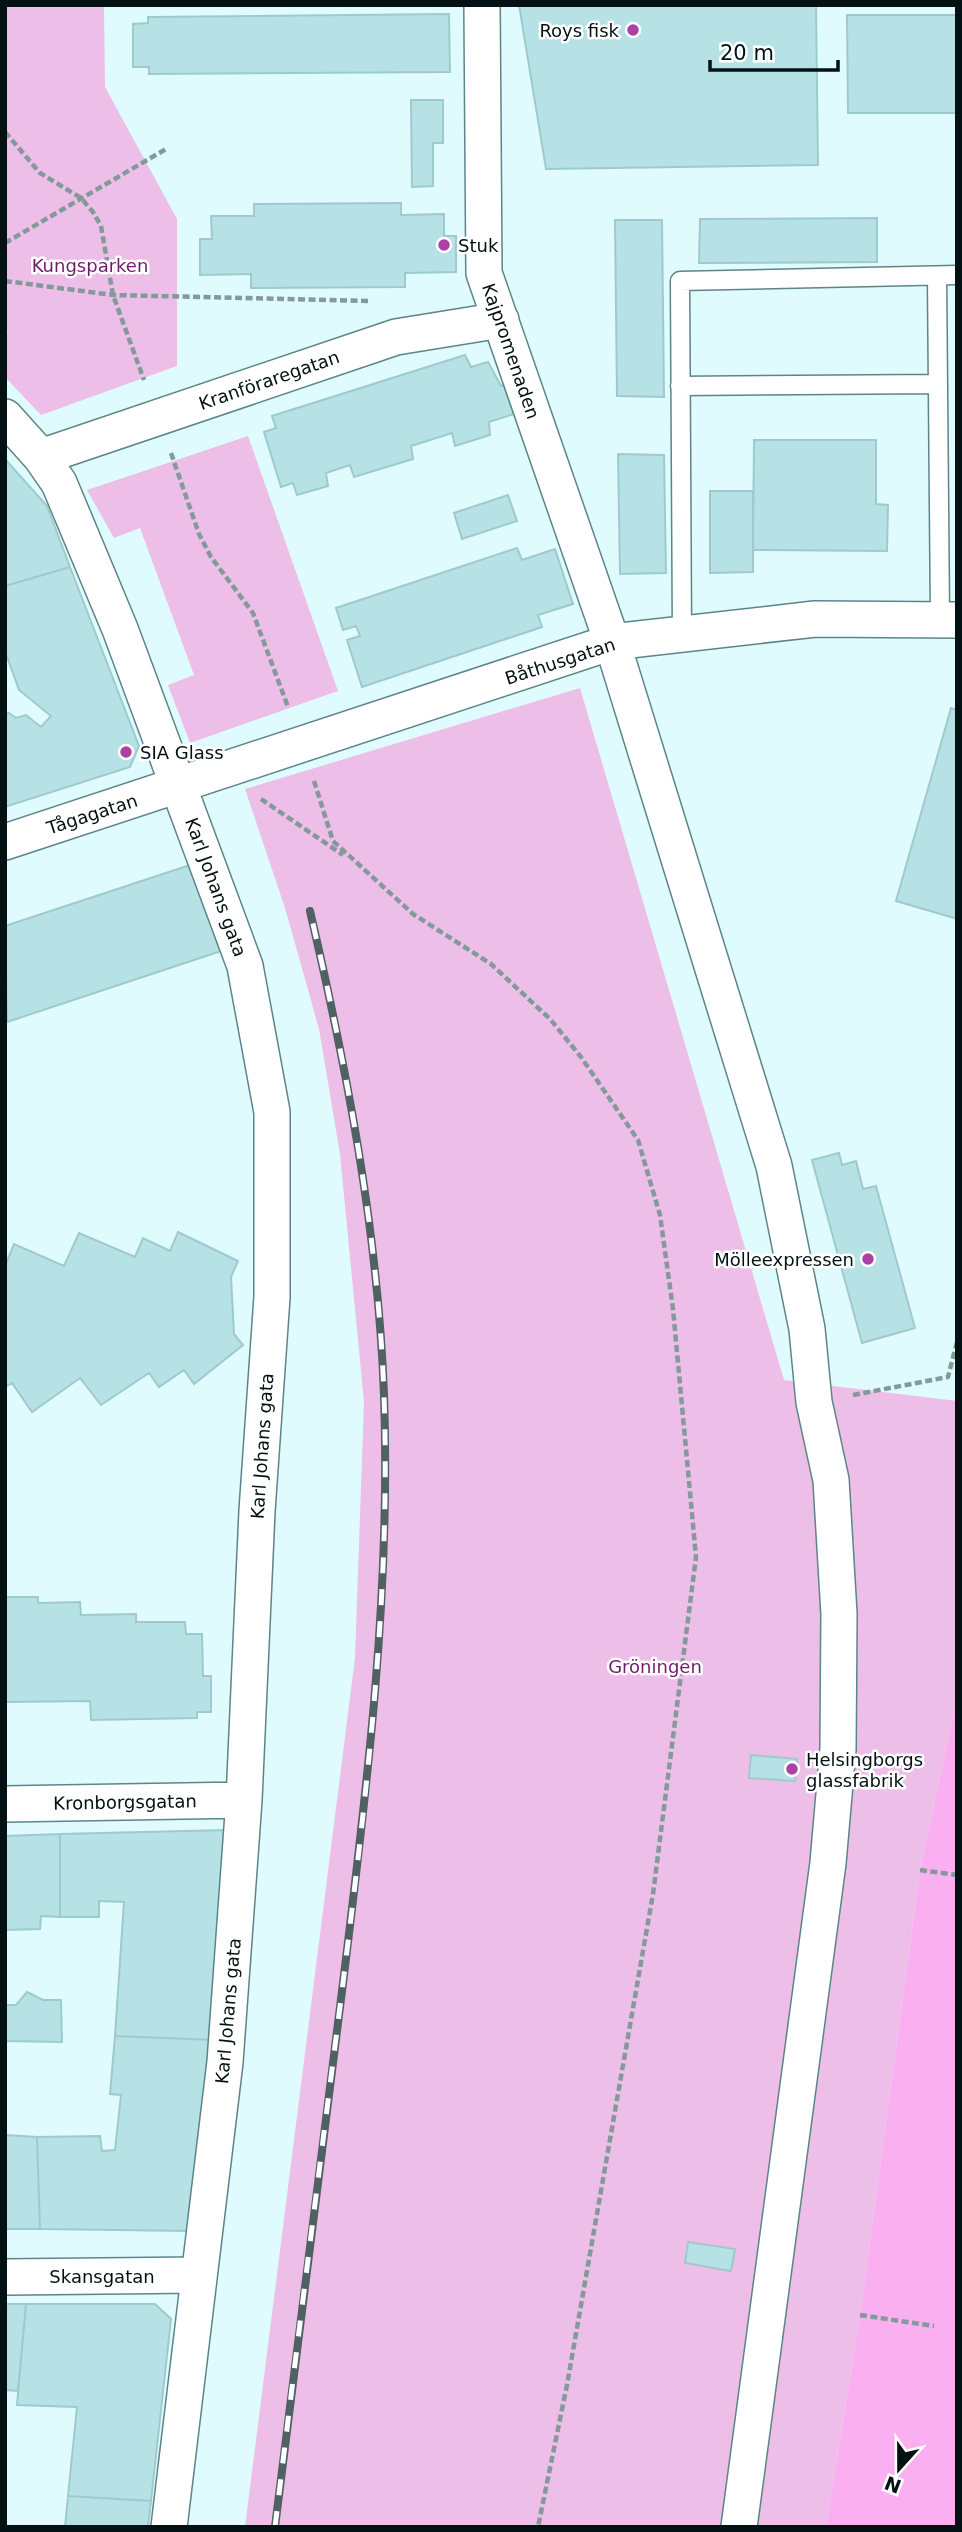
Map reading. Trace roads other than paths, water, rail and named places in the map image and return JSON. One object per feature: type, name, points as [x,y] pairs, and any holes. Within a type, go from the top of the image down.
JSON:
[{"type":"street","name":"Kajpromenaden","points":[[482,5],[484,273],[612,642],[774,1166],[807,1329],[814,1402],[831,1480],[839,1614],[838,1749],[828,1863],[739,2527]]},
{"type":"street","name":"Kranföraregatan","points":[[41,457],[396,337],[501,320]]},
{"type":"street","name":"Karl Johans gata","points":[[5,416],[41,457],[59,483],[115,617],[245,966],[272,1112],[272,1297],[257,1511],[244,1800],[225,2062],[169,2527]]},
{"type":"street","name":"Båthusgatan","points":[[179,786],[612,642],[815,619],[948,620]]},
{"type":"street","name":"Tågagatan","points":[[5,842],[179,786]]},
{"type":"street","name":"Kronborgsgatan","points":[[5,1804],[244,1800]]},
{"type":"street","name":"Skansgatan","points":[[5,2277],[199,2275]]},
{"type":"lane","points":[[682,635],[680,281],[957,275]]},
{"type":"lane","points":[[937,276],[937,384],[948,620]]},
{"type":"lane","points":[[680,386],[937,384]]},
{"type":"railway","points":[[275,2527],[361,1837],[375,1690],[384,1543],[384,1395],[381,1334],[368,1212],[348,1091],[310,911]]},
{"type":"place","name":"Roys fisk","points":[[633,30]]},
{"type":"place","name":"Stuk","points":[[444,245]]},
{"type":"place","name":"SIA Glass","points":[[126,752]]},
{"type":"place","name":"Mölleexpressen","points":[[868,1259]]},
{"type":"place","name":"Helsingborgs glassfabrik","points":[[792,1769]]},
{"type":"park label","name":"Kungsparken","points":[[90,265]]},
{"type":"park label","name":"Gröningen","points":[[655,1666]]}]
